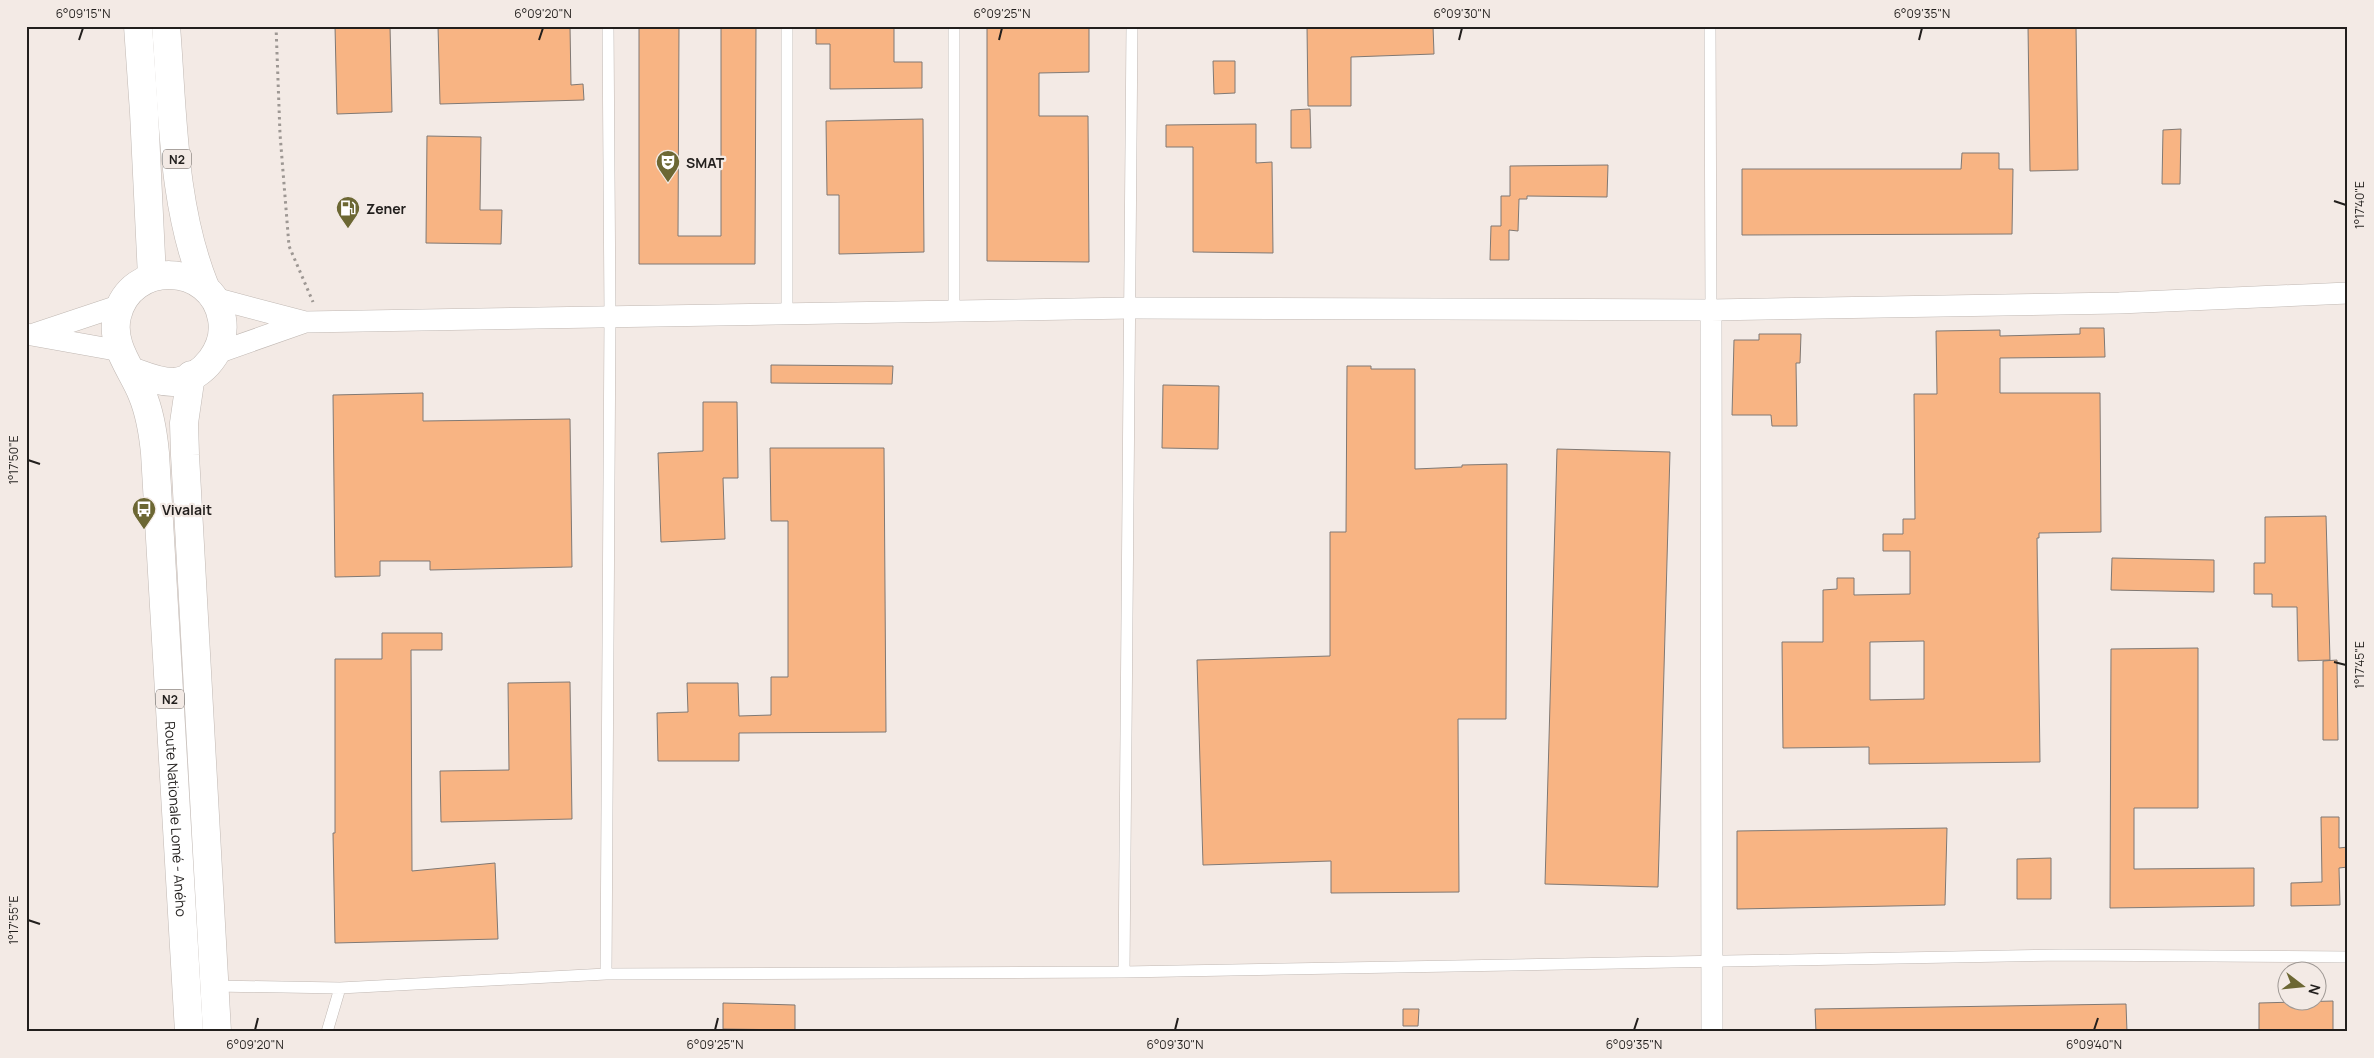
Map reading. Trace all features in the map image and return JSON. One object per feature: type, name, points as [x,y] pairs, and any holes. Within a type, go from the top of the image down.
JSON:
[{"type":"highway","name":"N2","points":[[138,26],[152,277]]},
{"type":"highway","name":"N2","points":[[166,26],[180,196],[193,258],[210,293]]},
{"type":"highway","points":[[166,274],[180,275],[193,279],[210,293],[220,311],[223,324],[222,338],[217,353],[210,362],[188,378],[175,382],[162,381],[126,361],[116,328],[121,305],[128,293],[139,283],[152,277],[166,274]]},
{"type":"highway","name":"Route Nationale Lomé - Aného","points":[[126,361],[151,418],[156,453],[189,1032]]},
{"type":"highway","name":"Route Nationale Lomé - Aného","points":[[192,375],[184,423],[185,455],[218,1032]]},
{"type":"street","points":[[210,293],[313,321],[1131,308],[1711,310],[2119,303],[2346,294]]},
{"type":"street","points":[[30,334],[121,305]]},
{"type":"street","points":[[1711,310],[1712,1032]]},
{"type":"street","points":[[217,353],[313,321]]},
{"type":"street","points":[[30,334],[126,361]]},
{"type":"lane","points":[[606,974],[610,316],[608,26]]},
{"type":"lane","points":[[787,26],[787,313]]},
{"type":"lane","points":[[954,26],[954,311]]},
{"type":"lane","points":[[1124,972],[1132,26]]},
{"type":"lane","points":[[1710,26],[1711,310]]},
{"type":"lane","points":[[215,986],[340,988],[606,974],[1124,972],[2063,955],[2348,956]]},
{"type":"lane","points":[[327,1032],[340,988]]},
{"type":"path","points":[[276,26],[281,143],[290,246],[313,321]]},
{"type":"building","points":[[335,26],[390,26],[392,112],[337,114]]},
{"type":"building","points":[[438,26],[570,26],[571,85],[583,84],[584,100],[440,104]]},
{"type":"building","points":[[639,26],[679,26],[678,236],[721,236],[721,26],[756,26],[755,264],[639,264]]},
{"type":"building","points":[[816,26],[894,26],[894,62],[922,62],[922,88],[830,89],[830,44],[816,44]]},
{"type":"building","points":[[987,26],[1089,26],[1089,72],[1039,73],[1039,116],[1088,116],[1089,262],[987,261]]},
{"type":"building","points":[[1307,26],[1433,26],[1434,54],[1351,57],[1351,106],[1308,106]]},
{"type":"building","points":[[2028,26],[2076,26],[2078,170],[2030,171]]},
{"type":"building","points":[[1213,61],[1235,61],[1235,93],[1214,94]]},
{"type":"building","points":[[1310,109],[1311,148],[1291,148],[1291,110]]},
{"type":"building","points":[[923,119],[924,252],[839,254],[839,195],[827,195],[826,121]]},
{"type":"building","points":[[1256,124],[1256,163],[1272,162],[1273,253],[1193,252],[1193,147],[1166,147],[1166,125]]},
{"type":"building","points":[[2181,129],[2180,184],[2162,184],[2163,130]]},
{"type":"building","points":[[427,136],[481,137],[480,210],[502,210],[501,244],[426,243]]},
{"type":"building","points":[[1962,153],[1999,153],[1999,169],[2013,169],[2012,234],[1742,235],[1742,169],[1961,169]]},
{"type":"building","points":[[1608,165],[1607,197],[1527,196],[1527,199],[1519,199],[1518,231],[1509,230],[1509,260],[1490,260],[1491,226],[1501,226],[1501,196],[1510,196],[1510,166]]},
{"type":"building","points":[[2080,328],[2104,328],[2105,357],[2000,358],[2000,393],[2100,393],[2101,532],[2039,533],[2039,538],[2037,538],[2040,762],[1869,764],[1869,747],[1783,748],[1782,642],[1823,642],[1823,590],[1837,589],[1837,578],[1854,578],[1854,595],[1910,594],[1910,551],[1883,551],[1883,534],[1903,534],[1903,519],[1915,519],[1914,394],[1937,394],[1936,331],[2000,330],[2000,336],[2080,334]],"holes":[[[1924,641],[1924,699],[1870,700],[1870,642]]]},
{"type":"building","points":[[1759,334],[1801,334],[1800,363],[1796,363],[1797,426],[1772,426],[1771,415],[1732,415],[1734,340],[1759,340]]},
{"type":"building","points":[[771,365],[893,366],[892,384],[771,383]]},
{"type":"building","points":[[1347,366],[1371,366],[1371,369],[1415,369],[1415,469],[1507,464],[1506,719],[1458,719],[1459,892],[1331,893],[1331,861],[1203,865],[1197,660],[1330,656],[1330,532],[1346,532]]},
{"type":"building","points":[[1163,385],[1219,386],[1218,449],[1162,448]]},
{"type":"building","points":[[423,393],[423,421],[570,419],[572,567],[430,570],[430,561],[380,561],[380,576],[335,577],[333,395]]},
{"type":"building","points":[[703,402],[737,402],[738,478],[723,478],[725,539],[661,542],[658,453],[703,451]]},
{"type":"building","points":[[770,448],[884,448],[886,732],[739,733],[739,761],[658,761],[657,713],[688,712],[687,683],[738,683],[739,716],[771,715],[771,677],[788,677],[788,521],[771,521]]},
{"type":"building","points":[[1557,449],[1670,452],[1658,887],[1545,884]]},
{"type":"building","points":[[2326,516],[2330,660],[2298,661],[2297,607],[2272,607],[2272,594],[2254,594],[2254,563],[2265,563],[2265,517]]},
{"type":"building","points":[[2112,558],[2214,560],[2214,592],[2111,590]]},
{"type":"building","points":[[382,633],[442,633],[442,650],[411,650],[412,871],[495,863],[498,939],[335,943],[333,833],[335,833],[335,659],[382,659]]},
{"type":"building","points":[[2198,648],[2198,808],[2134,808],[2134,869],[2254,868],[2254,906],[2110,908],[2111,649]]},
{"type":"building","points":[[2337,660],[2338,740],[2323,740],[2323,661]]},
{"type":"building","points":[[570,682],[572,819],[441,822],[440,771],[509,770],[508,683]]},
{"type":"building","points":[[2321,817],[2339,817],[2339,848],[2348,847],[2348,867],[2339,868],[2340,905],[2291,906],[2291,883],[2322,882]]},
{"type":"building","points":[[1947,828],[1945,905],[1737,909],[1737,831]]},
{"type":"building","points":[[2051,858],[2051,899],[2017,899],[2017,859]]},
{"type":"building","points":[[2326,1001],[2333,1001],[2333,1032],[2259,1032],[2259,1003],[2276,1003],[2276,1010],[2326,1010]]},
{"type":"building","points":[[723,1003],[795,1005],[795,1030],[723,1029]]},
{"type":"building","points":[[2126,1004],[2127,1032],[1816,1032],[1815,1009]]},
{"type":"building","points":[[1403,1009],[1419,1009],[1418,1026],[1403,1026]]},
{"type":"place","name":"SMAT","points":[[668,183]]},
{"type":"place","name":"Zener","points":[[348,229]]},
{"type":"place","name":"Vivalait","points":[[144,530]]}]
